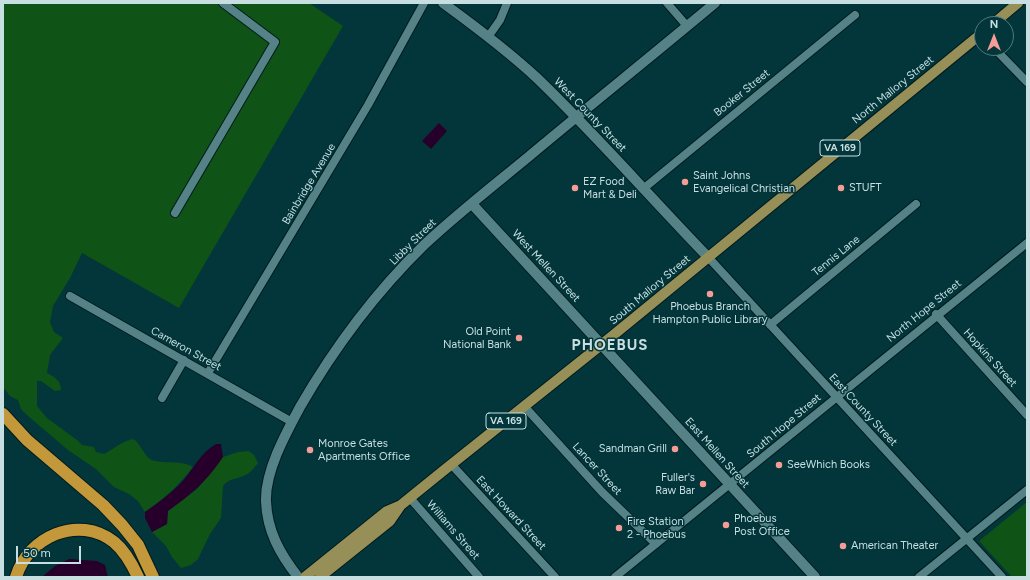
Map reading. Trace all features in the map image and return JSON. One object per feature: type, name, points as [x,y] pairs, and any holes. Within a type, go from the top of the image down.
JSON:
[{"type":"highway","points":[[3,414],[27,440],[103,505],[122,525],[138,545],[153,577]]},
{"type":"highway","points":[[16,577],[28,552],[42,540],[58,533],[78,530],[99,534],[114,542],[128,557],[138,577]]},
{"type":"main road","points":[[1003,16],[1018,3]]},
{"type":"main road","name":"North Mallory Street","points":[[708,257],[974,41]]},
{"type":"main road","name":"South Mallory Street","points":[[305,577],[387,511],[401,505],[410,498],[708,257]]},
{"type":"main road","name":"South Mallory Street","points":[[320,577],[390,520],[401,505]]},
{"type":"street","points":[[175,213],[275,42],[223,3]]},
{"type":"street","name":"Bainbridge Avenue","points":[[208,373],[365,111],[424,3]]},
{"type":"street","name":"West County Street","points":[[443,3],[488,37],[538,79],[576,116],[708,257]]},
{"type":"street","points":[[488,37],[500,20],[507,3]]},
{"type":"street","points":[[667,3],[687,26]]},
{"type":"street","name":"Libby Street","points":[[298,577],[282,557],[268,523],[266,499],[271,470],[292,422],[322,370],[350,330],[383,289],[424,246],[576,116],[715,3]]},
{"type":"street","name":"Booker Street","points":[[643,189],[855,15]]},
{"type":"street","points":[[1002,56],[1027,82]]},
{"type":"street","name":"West Mellen Street","points":[[472,204],[602,344]]},
{"type":"street","name":"Tennis Lane","points":[[770,325],[916,204]]},
{"type":"street","name":"North Hope Street","points":[[836,397],[936,314],[1027,243]]},
{"type":"street","name":"East County Street","points":[[708,257],[1002,577]]},
{"type":"street","name":"Cameron Street","points":[[70,296],[292,422]]},
{"type":"street","name":"Hopkins Street","points":[[936,314],[1027,415]]},
{"type":"street","name":"East Mellen Street","points":[[602,344],[815,577]]},
{"type":"street","points":[[162,398],[184,360]]},
{"type":"street","name":"South Hope Street","points":[[615,577],[730,485],[836,397]]},
{"type":"street","name":"Lancer Street","points":[[524,406],[602,492],[656,544]]},
{"type":"street","name":"East Howard Street","points":[[451,464],[555,577]]},
{"type":"street","points":[[919,577],[1027,490]]},
{"type":"street","name":"Williams Street","points":[[410,498],[479,577]]},
{"type":"green space","points":[[3,3],[309,3],[343,26],[179,308],[82,253],[70,278],[53,306],[50,322],[54,332],[63,338],[50,355],[47,373],[57,380],[60,384],[61,390],[55,391],[41,381],[37,381],[37,406],[47,418],[82,445],[94,447],[96,452],[104,454],[120,444],[133,439],[139,444],[151,460],[179,463],[193,467],[171,491],[145,512],[138,501],[129,494],[114,487],[96,469],[68,450],[28,416],[21,409],[18,400],[10,396],[3,387]]},
{"type":"green space","points":[[249,451],[254,455],[258,463],[248,474],[225,483],[223,486],[221,518],[210,534],[198,559],[191,565],[181,568],[172,557],[166,546],[152,532],[167,524],[168,511],[197,489],[223,457],[238,452]]},
{"type":"green space","points":[[1027,502],[1027,577],[1012,577],[979,541]]},
{"type":"shaded area","points":[[439,123],[447,131],[431,149],[422,141]]},
{"type":"shaded area","points":[[216,444],[221,444],[223,457],[217,466],[198,487],[168,511],[167,524],[152,532],[145,518],[145,512],[177,487],[205,452]]},
{"type":"shaded area","points":[[69,559],[97,561],[105,565],[108,577],[42,577],[55,566]]},
{"type":"place","name":"Saint Johns Evangelical Christian","points":[[685,182]]},
{"type":"place","name":"EZ Food Mart & Deli","points":[[575,188]]},
{"type":"place","name":"STUFT","points":[[841,188]]},
{"type":"place","name":"Phoebus Branch Hampton Public Library","points":[[710,294]]},
{"type":"place","name":"Old Point National Bank","points":[[519,338]]},
{"type":"place","name":"Sandman Grill","points":[[675,449]]},
{"type":"place","name":"Monroe Gates Apartments Office","points":[[310,450]]},
{"type":"place","name":"SeeWhich Books","points":[[779,465]]},
{"type":"place","name":"Fuller's Raw Bar","points":[[703,484]]},
{"type":"place","name":"Phoebus Post Office","points":[[726,525]]},
{"type":"place","name":"Fire Station 2 - Phoebus","points":[[619,528]]},
{"type":"place","name":"American Theater","points":[[843,546]]},
{"type":"district","name":"PHOEBUS","points":[[610,346]]}]
